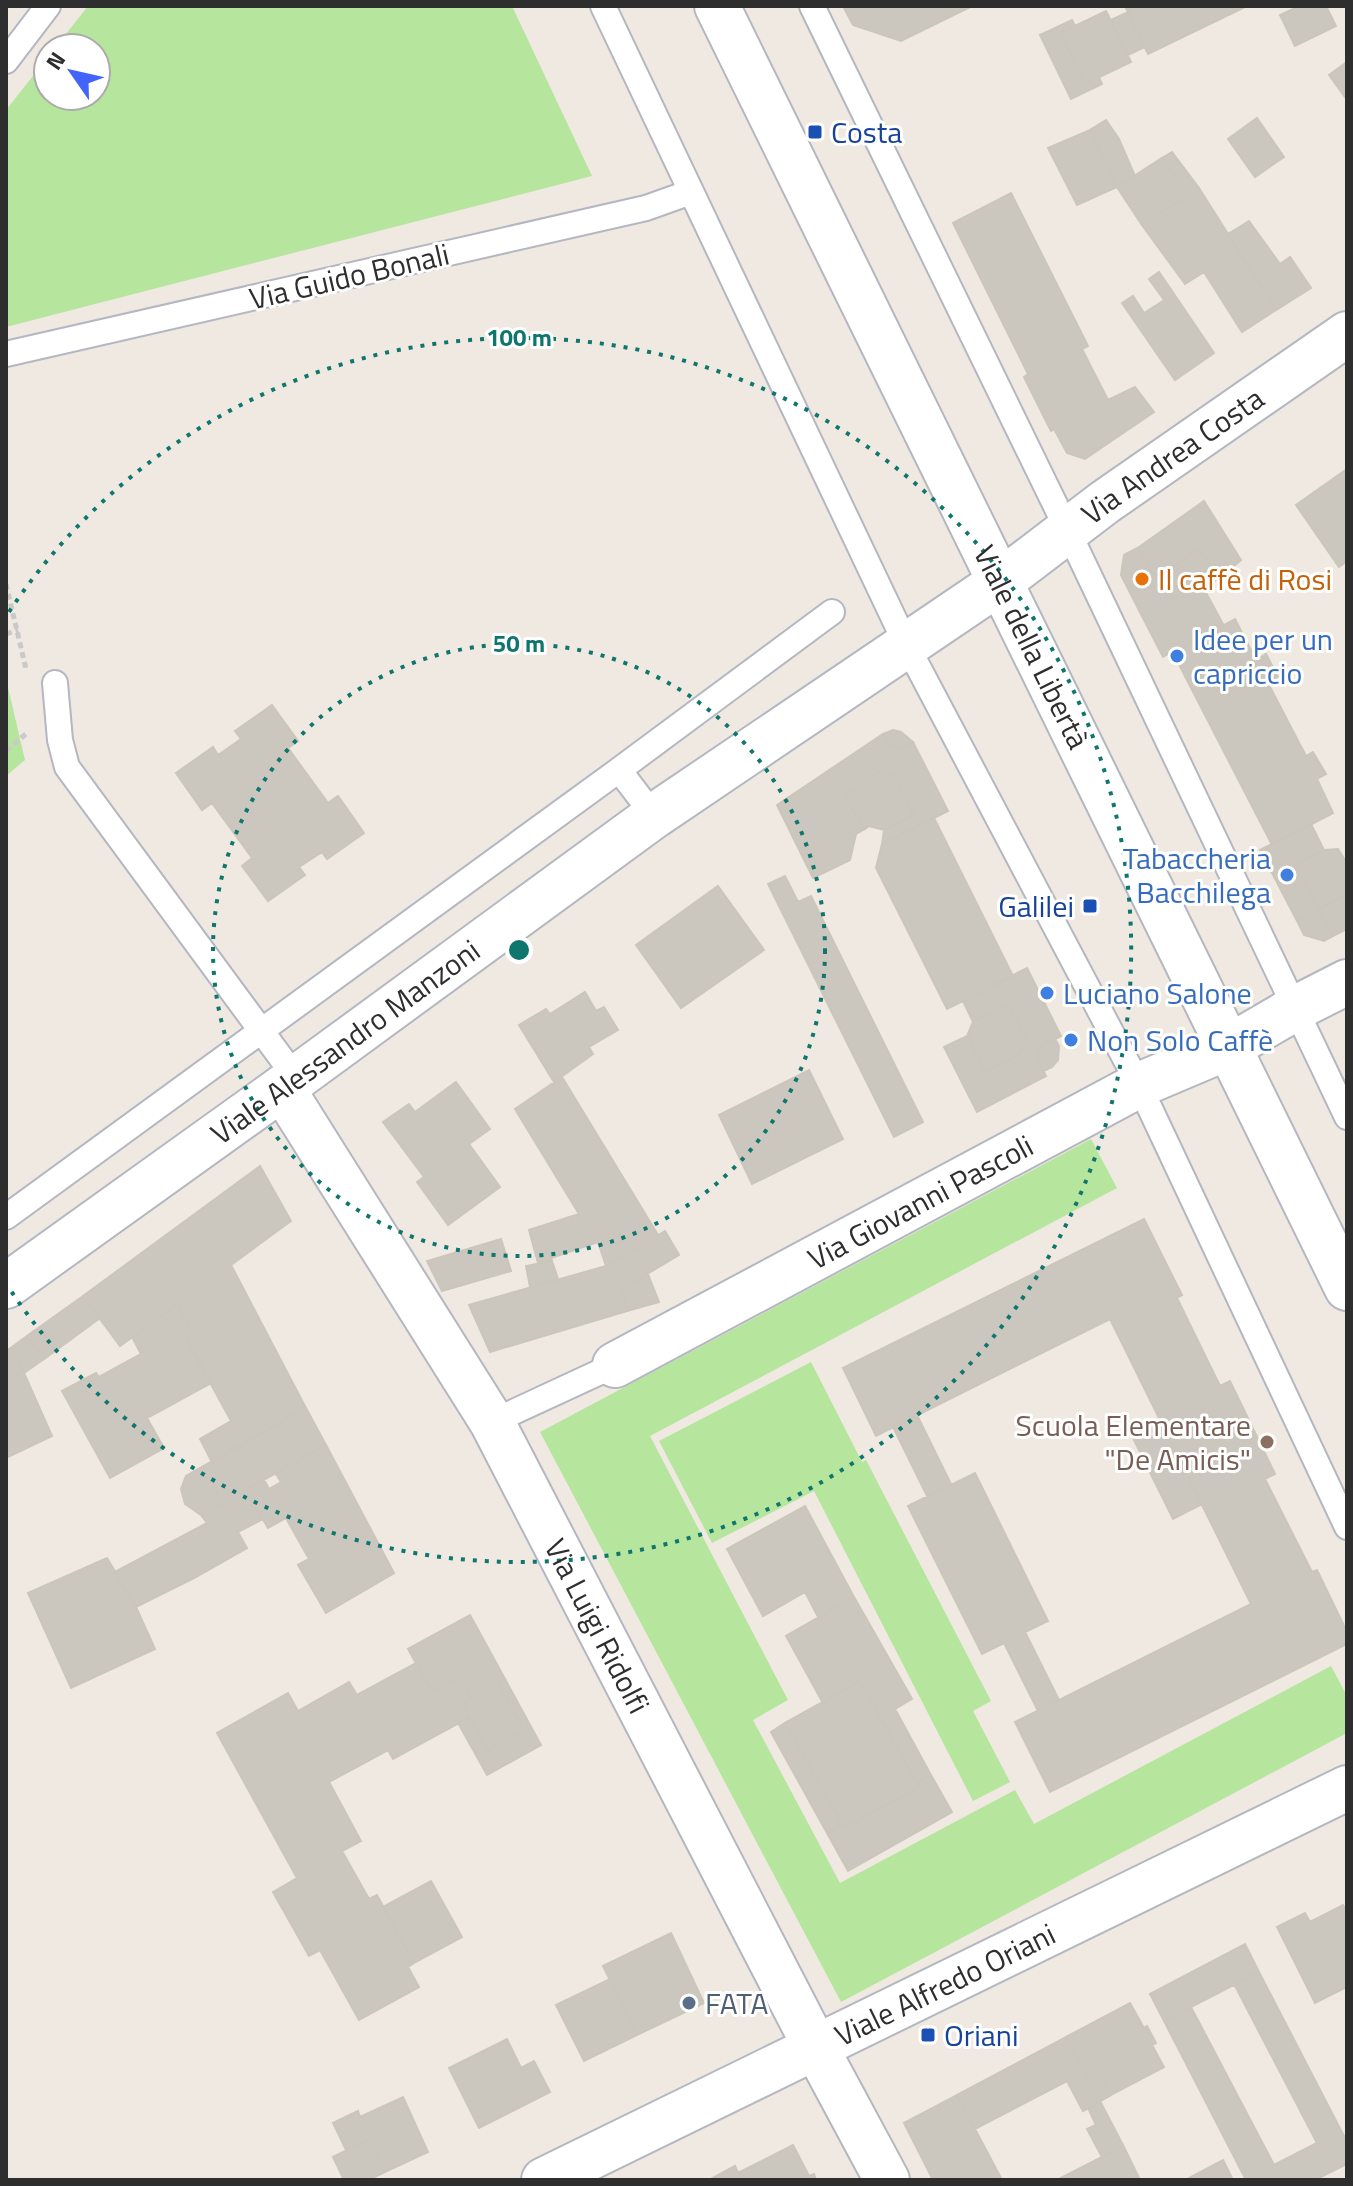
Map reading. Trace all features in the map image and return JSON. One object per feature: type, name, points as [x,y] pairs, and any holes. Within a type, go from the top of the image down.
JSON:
[{"type":"street","name":"Viale della Libertà","points":[[717,6],[1347,1288]]},
{"type":"street","name":"Via Andrea Costa","points":[[1000,582],[1067,529],[1347,334]]},
{"type":"street","name":"Viale Alessandro Manzoni","points":[[6,1286],[654,816],[1000,582]]},
{"type":"street","name":"Via Giovanni Pascoli","points":[[615,1365],[1139,1085],[1229,1047],[1347,982]]},
{"type":"street","name":"Via Luigi Ridolfi","points":[[289,1083],[492,1422],[887,2180]]},
{"type":"street","name":"Viale Alfredo Oriani","points":[[544,2180],[1347,1788]]},
{"type":"lane","points":[[6,61],[48,6]]},
{"type":"lane","points":[[603,6],[906,644],[1139,1085],[1347,1527]]},
{"type":"lane","points":[[812,6],[1067,529],[1347,1117]]},
{"type":"lane","name":"Via Guido Bonali","points":[[6,354],[631,212],[691,192]]},
{"type":"lane","points":[[6,1217],[832,612]]},
{"type":"lane","points":[[55,683],[60,740],[67,767],[262,1032],[289,1083]]},
{"type":"lane","points":[[619,770],[654,816]]},
{"type":"lane","points":[[492,1422],[615,1365]]},
{"type":"path","points":[[6,634],[18,630]]},
{"type":"path","points":[[6,751],[38,724]]},
{"type":"green space","points":[[88,6],[512,6],[592,176],[6,327],[6,110],[32,77],[32,112],[112,112],[112,32],[68,32]]},
{"type":"green space","points":[[6,679],[25,760],[6,776]]},
{"type":"green space","points":[[1091,1139],[1117,1188],[650,1436],[788,1700],[753,1720],[840,1883],[1015,1790],[1034,1824],[1331,1666],[1347,1696],[1347,1733],[841,2002],[540,1432]]},
{"type":"green space","points":[[811,1362],[862,1462],[866,1460],[991,1701],[973,1711],[1010,1782],[973,1801],[814,1491],[712,1543],[659,1441]]},
{"type":"building","points":[[843,6],[972,6],[901,41],[853,25]]},
{"type":"building","points":[[1125,6],[1247,6],[1148,54]]},
{"type":"building","points":[[1300,6],[1326,6],[1336,26],[1295,46],[1280,15]]},
{"type":"building","points":[[1106,11],[1131,62],[1085,84],[1060,33]]},
{"type":"building","points":[[1128,12],[1145,47],[1128,55],[1111,20]]},
{"type":"building","points":[[1072,20],[1075,26],[1060,33],[1085,84],[1099,77],[1102,84],[1071,99],[1040,35]]},
{"type":"building","points":[[1347,62],[1347,100],[1329,75]]},
{"type":"building","points":[[1257,118],[1284,157],[1255,177],[1228,139]]},
{"type":"building","points":[[1106,120],[1119,139],[1135,176],[1117,187],[1090,130]]},
{"type":"building","points":[[1090,130],[1117,187],[1077,205],[1048,148]]},
{"type":"building","points":[[1172,152],[1199,188],[1186,196],[1162,158]]},
{"type":"building","points":[[1162,158],[1186,196],[1142,225],[1117,187]]},
{"type":"building","points":[[1199,188],[1276,310],[1242,332],[1204,272],[1185,284],[1142,225]]},
{"type":"building","points":[[1011,193],[1088,346],[1082,349],[1108,400],[1135,387],[1154,412],[1085,459],[1067,453],[1054,429],[1051,431],[1024,377],[1028,374],[953,223]]},
{"type":"building","points":[[1249,221],[1280,264],[1290,257],[1311,288],[1276,310],[1228,234]]},
{"type":"building","points":[[1159,272],[1174,294],[1164,300],[1149,279]]},
{"type":"building","points":[[1174,294],[1214,353],[1175,380],[1122,303],[1133,296],[1144,313]]},
{"type":"building","points":[[1347,469],[1347,561],[1339,567],[1296,505]]},
{"type":"building","points":[[1204,501],[1241,560],[1220,578],[1198,549],[1160,576],[1153,574],[1139,547]]},
{"type":"building","points":[[1139,547],[1153,574],[1127,587],[1121,575],[1124,555]]},
{"type":"building","points":[[1198,549],[1220,578],[1174,602],[1160,576]]},
{"type":"building","points":[[1153,574],[1160,576],[1174,602],[1203,587],[1223,624],[1163,657],[1127,587]]},
{"type":"building","points":[[1235,619],[1256,660],[1266,654],[1278,677],[1268,683],[1306,756],[1313,752],[1326,774],[1317,779],[1333,813],[1272,845],[1173,653]]},
{"type":"building","points":[[272,705],[298,741],[288,748],[328,803],[338,796],[364,833],[327,859],[322,852],[299,867],[305,875],[268,901],[242,866],[252,858],[212,803],[202,810],[176,773],[213,747],[218,755],[241,739],[235,731]]},
{"type":"building","points":[[893,730],[901,732],[913,742],[899,749],[889,746],[883,734]]},
{"type":"building","points":[[883,734],[889,746],[899,749],[913,742],[948,811],[882,844],[884,830],[914,815],[894,776],[879,771],[844,797],[865,829],[856,834],[850,860],[813,878],[777,805]]},
{"type":"building","points":[[879,771],[894,776],[914,815],[884,830],[869,826],[865,829],[844,797]]},
{"type":"building","points":[[934,818],[1013,976],[947,1009],[876,868],[882,844]]},
{"type":"building","points":[[1311,824],[1324,850],[1296,865],[1319,909],[1297,921],[1260,850]]},
{"type":"building","points":[[1338,849],[1347,863],[1347,895],[1319,909],[1296,865],[1324,850]]},
{"type":"building","points":[[785,876],[798,902],[811,896],[923,1122],[894,1137],[768,884]]},
{"type":"building","points":[[718,886],[764,950],[681,1008],[636,945]]},
{"type":"building","points":[[1347,895],[1347,929],[1333,936],[1319,909]]},
{"type":"building","points":[[1319,909],[1333,936],[1324,941],[1304,935],[1297,921]]},
{"type":"building","points":[[1027,968],[1061,1036],[1041,1046],[1037,1058],[1046,1076],[977,1112],[944,1047],[967,1036],[985,1072],[1020,1055],[1026,1038],[1009,1004],[973,1022],[963,1001]]},
{"type":"building","points":[[585,992],[596,1011],[604,1007],[618,1030],[589,1047],[593,1054],[554,1082],[519,1025],[546,1009],[550,1014]]},
{"type":"building","points":[[1009,1004],[1026,1038],[1020,1055],[985,1072],[967,1036],[973,1022]]},
{"type":"building","points":[[1055,1039],[1059,1046],[1058,1060],[1044,1071],[1037,1058],[1041,1046]]},
{"type":"building","points":[[809,1070],[843,1139],[752,1184],[719,1115]]},
{"type":"building","points":[[562,1077],[658,1235],[606,1266],[598,1242],[551,1258],[552,1261],[538,1263],[529,1230],[579,1214],[515,1109]]},
{"type":"building","points":[[456,1082],[490,1129],[469,1144],[500,1187],[448,1225],[417,1182],[424,1177],[383,1122],[409,1104],[415,1112]]},
{"type":"building","points":[[260,1166],[291,1221],[231,1265],[306,1408],[212,1462],[200,1439],[231,1421],[183,1333],[190,1329],[177,1304],[120,1346],[83,1296]]},
{"type":"building","points":[[1144,1219],[1182,1295],[1177,1298],[1220,1386],[1230,1381],[1275,1474],[1265,1479],[1312,1572],[1317,1570],[1347,1632],[1347,1644],[1050,1792],[1015,1722],[1251,1604],[1110,1319],[876,1436],[843,1368]]},
{"type":"building","points":[[665,1231],[679,1255],[622,1289],[627,1311],[490,1352],[469,1305],[606,1266]]},
{"type":"building","points":[[501,1239],[511,1271],[442,1291],[427,1261]]},
{"type":"building","points":[[552,1261],[558,1279],[530,1287],[526,1266]]},
{"type":"building","points":[[648,1274],[659,1302],[627,1311],[622,1289]]},
{"type":"building","points":[[83,1296],[100,1318],[44,1359],[27,1336]]},
{"type":"building","points":[[177,1304],[190,1329],[183,1333],[211,1383],[147,1418],[164,1448],[110,1478],[62,1391],[96,1373],[99,1377],[141,1354],[132,1337]]},
{"type":"building","points":[[27,1336],[44,1359],[24,1373],[52,1436],[6,1458],[6,1380],[23,1370],[12,1347]]},
{"type":"building","points":[[12,1347],[23,1370],[6,1380],[6,1351]]},
{"type":"building","points":[[306,1408],[326,1445],[201,1515],[185,1504],[181,1489],[186,1476]]},
{"type":"building","points":[[917,1415],[951,1484],[927,1496],[893,1427]]},
{"type":"building","points":[[1161,1422],[1202,1504],[1173,1519],[1132,1436]]},
{"type":"building","points":[[326,1445],[394,1573],[326,1613],[298,1565],[309,1559],[286,1518],[268,1528],[246,1490],[263,1478],[269,1489],[281,1482],[276,1474]]},
{"type":"building","points":[[975,1473],[1048,1621],[1025,1632],[1059,1700],[1038,1711],[1004,1643],[982,1654],[908,1506]]},
{"type":"building","points":[[246,1490],[263,1519],[238,1532],[247,1548],[136,1607],[115,1572],[207,1523],[201,1515]]},
{"type":"building","points":[[805,1506],[854,1597],[818,1617],[805,1592],[763,1616],[727,1549]]},
{"type":"building","points":[[107,1558],[136,1607],[155,1649],[71,1688],[28,1593]]},
{"type":"building","points":[[854,1597],[912,1699],[895,1709],[931,1775],[917,1783],[860,1681],[823,1703],[786,1636]]},
{"type":"building","points":[[470,1615],[505,1679],[498,1682],[524,1730],[487,1751],[463,1704],[472,1699],[460,1676],[432,1692],[408,1649]]},
{"type":"building","points":[[416,1663],[432,1692],[460,1676],[472,1699],[463,1704],[470,1717],[393,1759],[388,1750],[329,1782],[361,1841],[342,1851],[369,1899],[377,1895],[414,1963],[408,1967],[419,1987],[359,2020],[320,1950],[309,1956],[273,1892],[297,1878],[217,1733],[288,1693],[298,1711],[349,1682],[357,1695]]},
{"type":"building","points":[[505,1679],[541,1745],[487,1775],[458,1723],[469,1717],[487,1751],[524,1730],[498,1682]]},
{"type":"building","points":[[860,1681],[919,1787],[844,1828],[785,1723]]},
{"type":"building","points":[[785,1723],[842,1824],[827,1833],[771,1732]]},
{"type":"building","points":[[931,1775],[952,1812],[848,1871],[827,1833],[842,1824],[844,1828],[919,1787],[917,1783]]},
{"type":"building","points":[[431,1881],[462,1937],[414,1963],[383,1907]]},
{"type":"building","points":[[1343,1905],[1347,1912],[1347,1987],[1315,2003],[1277,1927],[1305,1913],[1310,1922]]},
{"type":"building","points":[[671,1933],[704,2003],[637,2035],[603,1966]]},
{"type":"building","points":[[1245,1944],[1259,1972],[1164,2021],[1150,1994]]},
{"type":"building","points":[[1259,1972],[1347,2142],[1347,2164],[1315,2180],[1246,2180],[1164,2021],[1191,2007],[1274,2165],[1317,2143],[1234,1984]]},
{"type":"building","points":[[610,1979],[637,2035],[584,2061],[556,2005]]},
{"type":"building","points":[[1130,2003],[1144,2028],[1147,2026],[1156,2043],[1152,2045],[1164,2067],[1111,2095],[1100,2073],[1089,2079],[1066,2037]]},
{"type":"building","points":[[1066,2037],[1089,2079],[1100,2073],[1111,2095],[1083,2111],[1067,2081],[975,2129],[957,2095]]},
{"type":"building","points":[[507,2039],[521,2068],[534,2061],[550,2092],[479,2128],[449,2068]]},
{"type":"building","points":[[957,2095],[1002,2180],[933,2180],[904,2123]]},
{"type":"building","points":[[403,2097],[428,2152],[385,2172],[369,2139],[346,2150],[333,2123],[358,2111],[360,2117]]},
{"type":"building","points":[[1100,2101],[1123,2145],[1102,2157],[1087,2129],[1096,2125],[1088,2108]]},
{"type":"building","points":[[369,2139],[385,2172],[368,2180],[344,2180],[333,2157]]},
{"type":"building","points":[[793,2145],[809,2176],[814,2174],[816,2180],[709,2180],[735,2166],[738,2173]]},
{"type":"building","points":[[1123,2145],[1140,2180],[1057,2180],[1102,2157]]},
{"type":"building","points":[[1223,2160],[1233,2180],[1187,2180],[1187,2179]]},
{"type":"place","name":"Costa","points":[[815,132]]},
{"type":"place","name":"Il caffè di Rosi","points":[[1142,579]]},
{"type":"place","name":"Idee per un capriccio","points":[[1177,656]]},
{"type":"place","name":"Tabaccheria Bacchilega","points":[[1287,875]]},
{"type":"place","name":"Galilei","points":[[1090,906]]},
{"type":"place","name":"Luciano Salone","points":[[1047,993]]},
{"type":"place","name":"Non Solo Caffè","points":[[1071,1040]]},
{"type":"place","name":"Scuola Elementare \"De Amicis\"","points":[[1267,1442]]},
{"type":"place","name":"FATA","points":[[689,2003]]},
{"type":"place","name":"Oriani","points":[[928,2035]]}]
